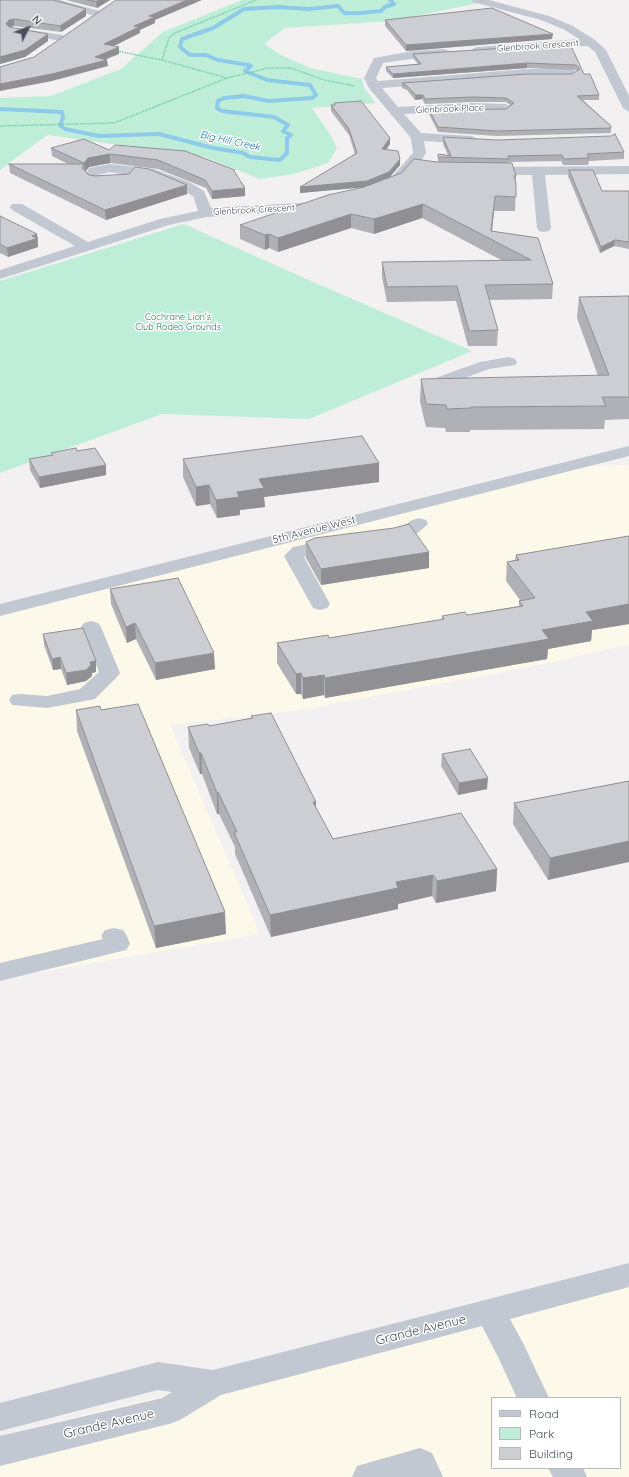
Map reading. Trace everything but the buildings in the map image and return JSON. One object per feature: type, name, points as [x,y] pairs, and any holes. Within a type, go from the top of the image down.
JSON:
[{"type":"street","points":[[48,0],[99,14]]},
{"type":"street","points":[[477,0],[499,2],[545,18],[569,28],[591,42],[600,50],[629,108]]},
{"type":"street","points":[[86,22],[109,7]]},
{"type":"street","points":[[14,30],[62,38]]},
{"type":"street","points":[[50,47],[74,30]]},
{"type":"street","name":"Glenbrook Crescent","points":[[373,85],[370,78],[374,56],[413,54],[465,47],[488,50],[591,42]]},
{"type":"street","points":[[373,85],[527,73],[572,73]]},
{"type":"street","points":[[373,85],[417,137],[420,153],[410,167],[395,182],[380,188]]},
{"type":"street","name":"Glenbrook Place","points":[[395,111],[472,107],[506,108]]},
{"type":"street","points":[[417,137],[482,140]]},
{"type":"street","points":[[410,167],[426,168]]},
{"type":"street","points":[[122,169],[153,173],[184,185],[199,194],[206,213]]},
{"type":"street","points":[[473,171],[538,172],[629,170]]},
{"type":"street","points":[[538,172],[544,228]]},
{"type":"street","name":"Glenbrook Crescent","points":[[0,275],[165,222],[206,213],[307,208],[329,203]]},
{"type":"street","points":[[17,207],[86,247]]},
{"type":"street","points":[[430,386],[486,365],[509,362]]},
{"type":"street","name":"5th Avenue West","points":[[0,610],[629,451]]},
{"type":"street","points":[[538,474],[593,466],[629,464]]},
{"type":"street","points":[[320,604],[294,556],[300,551],[312,547],[407,532],[419,524]]},
{"type":"street","points":[[25,699],[44,693],[98,684],[110,673],[91,627]]},
{"type":"street","points":[[0,972],[117,944],[114,936]]},
{"type":"street","name":"Grande Avenue","points":[[0,1450],[169,1410],[213,1384],[629,1275]]},
{"type":"street","points":[[490,1312],[513,1354],[533,1397]]},
{"type":"street","name":"Grande Avenue","points":[[0,1417],[158,1376],[213,1384]]},
{"type":"street","points":[[369,1477],[420,1463],[426,1477]]},
{"type":"path","points":[[162,60],[169,38],[172,34],[256,0]]},
{"type":"path","points":[[115,51],[162,60],[227,78]]},
{"type":"path","points":[[0,126],[77,126],[114,123],[227,78],[268,68],[286,68],[330,81],[358,87]]},
{"type":"shaded area","points":[[629,465],[629,644],[559,661],[301,710],[170,725],[260,934],[0,979],[0,610],[538,474],[593,466]]},
{"type":"shaded area","points":[[629,1275],[629,1477],[0,1477],[0,1436],[213,1384]]},
{"type":"green space","points":[[242,0],[477,0],[484,2],[391,21],[285,28],[264,44],[281,55],[310,68],[362,79],[364,88],[376,103],[312,108],[331,136],[337,148],[328,163],[294,174],[260,179],[205,157],[47,135],[0,170],[0,98],[51,96],[121,69],[163,32]]},
{"type":"green space","name":"Cochrane Lion's Club Rodeo Grounds","points":[[184,224],[472,351],[309,419],[162,414],[0,473],[0,281]]},
{"type":"waterway","name":"Big Hill Creek","points":[[0,109],[62,112],[63,118],[60,125],[65,129],[99,136],[159,134],[213,148],[243,153],[250,157],[280,160],[287,153],[287,138],[291,135],[283,131],[288,125],[274,117],[222,111],[217,108],[218,101],[224,98],[244,96],[269,101],[312,98],[316,95],[310,85],[267,80],[245,71],[251,66],[249,65],[218,60],[206,55],[190,55],[180,47],[182,39],[213,28],[244,9],[279,7],[308,9],[338,6],[344,13],[360,13],[381,11],[385,7],[394,4],[390,0]]}]
